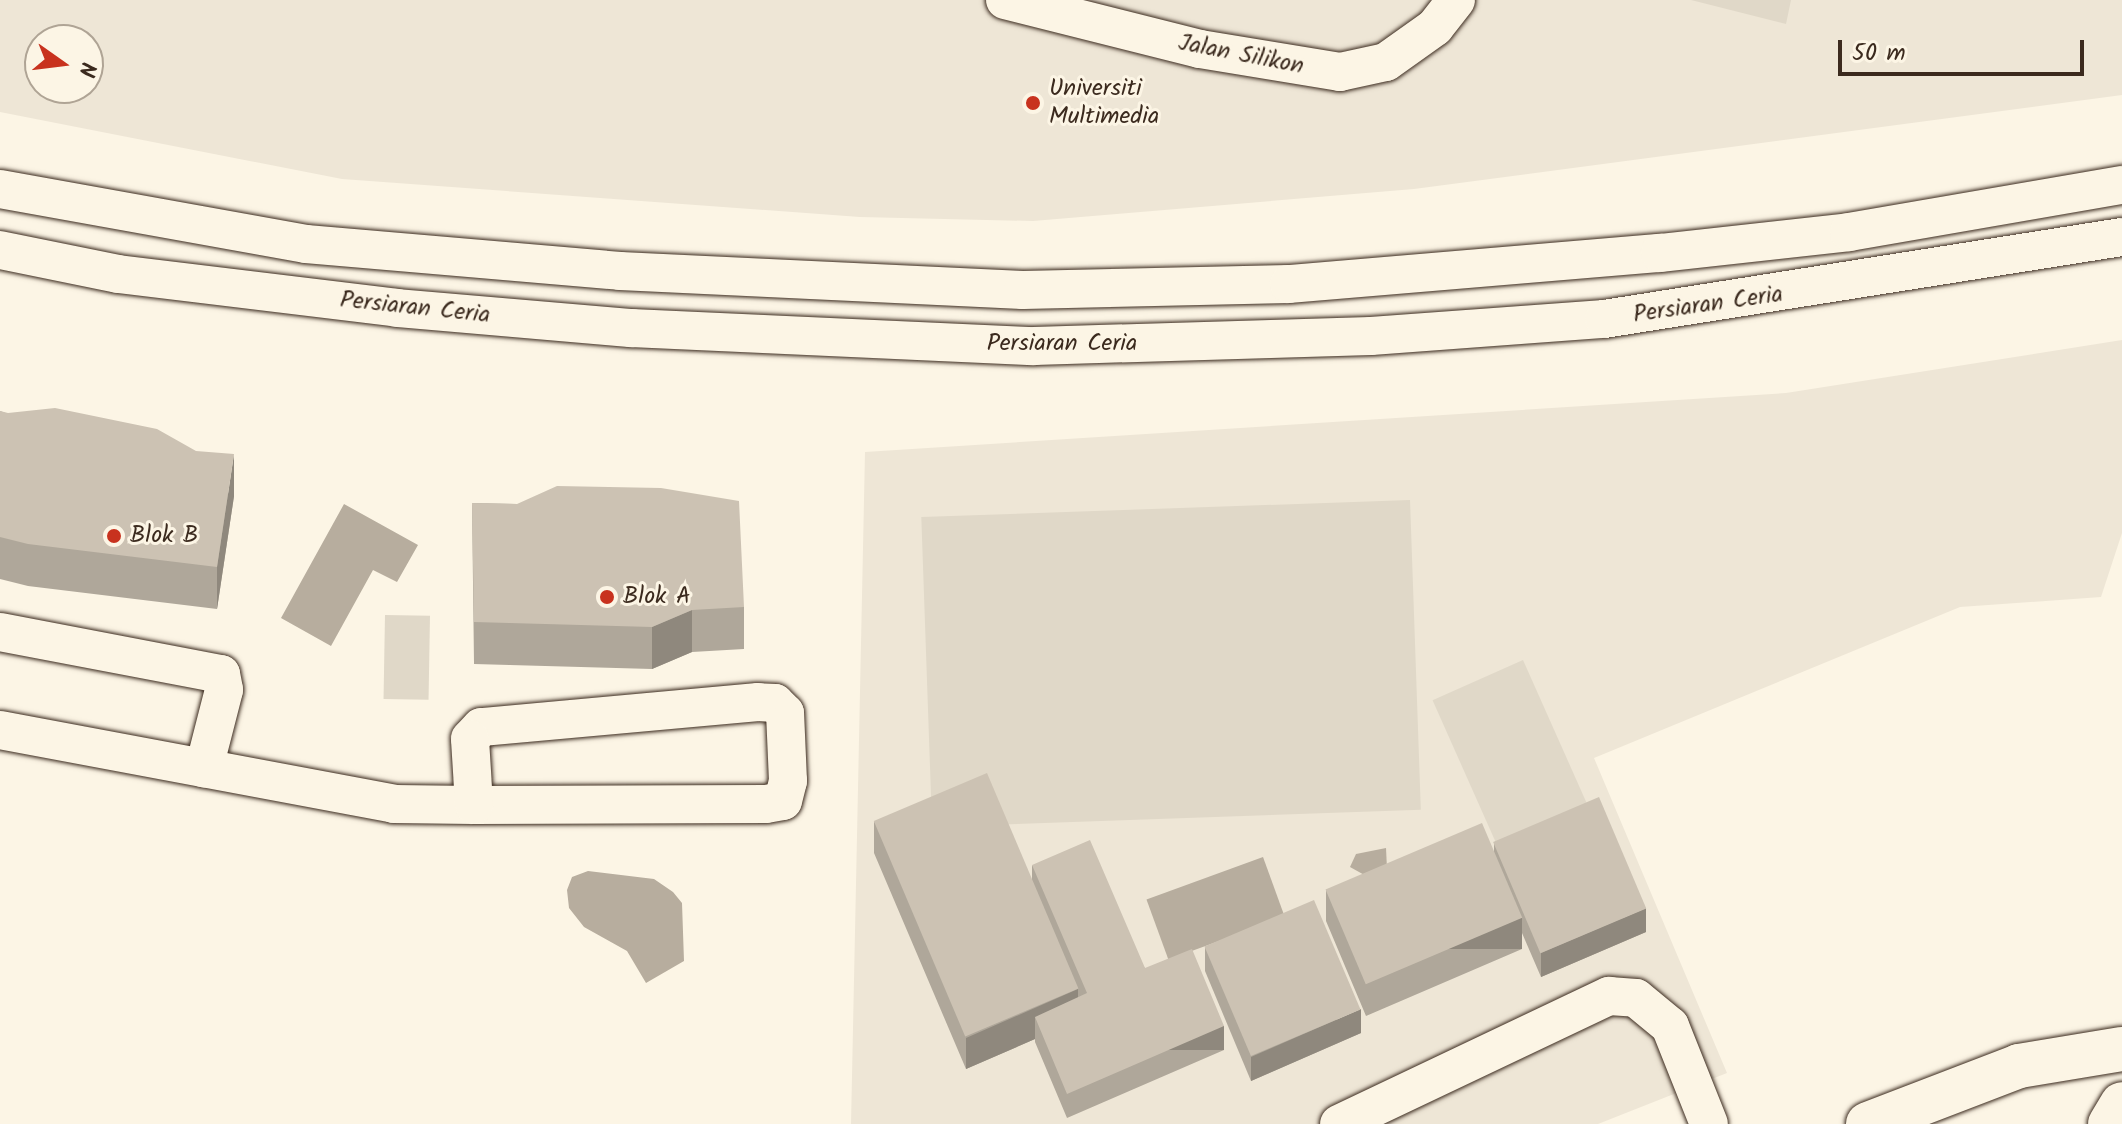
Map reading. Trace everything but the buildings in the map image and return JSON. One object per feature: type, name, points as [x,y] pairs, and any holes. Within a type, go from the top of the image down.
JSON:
[{"type":"main road","points":[[1868,1124],[2019,1066],[2122,1049]]},
{"type":"main road","points":[[2110,1124],[2122,1104]]},
{"type":"street","name":"Jalan Silikon","points":[[1005,0],[1069,8],[1200,49],[1340,72],[1386,62],[1435,27],[1456,0]]},
{"type":"street","points":[[0,189],[306,244],[620,271],[1023,290],[1289,284],[1660,253],[1849,232],[2122,185]]},
{"type":"street","name":"Persiaran Ceria","points":[[0,250],[118,274],[631,328],[1034,346],[1371,336],[1604,319],[2122,237]]},
{"type":"street","points":[[0,274],[118,274]]},
{"type":"street","points":[[0,632],[221,674],[224,690],[204,768]]},
{"type":"street","points":[[0,730],[369,801],[474,805],[783,801],[785,713],[775,703],[758,702],[481,727],[470,739],[474,805]]},
{"type":"street","points":[[1339,1124],[1609,996],[1636,998],[1670,1026],[1709,1124]]},
{"type":"shaded area","name":"Universiti Multimedia","points":[[0,0],[2122,0],[2122,95],[1414,189],[1033,221],[860,217],[342,179],[0,112]]},
{"type":"shaded area","points":[[1691,0],[1791,0],[1786,24]]},
{"type":"shaded area","points":[[2122,340],[2122,533],[2101,597],[1960,607],[1594,758],[1727,1073],[1598,1124],[851,1124],[865,452],[1786,393]]},
{"type":"shaded area","points":[[1410,500],[1421,810],[932,827],[921,517]]},
{"type":"shaded area","points":[[344,504],[418,545],[397,582],[373,570],[331,646],[281,618]]},
{"type":"shaded area","points":[[385,615],[430,616],[429,700],[384,699]]},
{"type":"shaded area","points":[[1523,660],[1592,814],[1501,855],[1433,700]]},
{"type":"shaded area","points":[[1386,848],[1387,869],[1368,877],[1350,867],[1356,854]]},
{"type":"shaded area","points":[[1263,857],[1285,917],[1168,960],[1146,899]]},
{"type":"shaded area","points":[[588,871],[654,879],[673,892],[682,903],[684,961],[646,983],[627,951],[584,927],[569,908],[567,890],[572,877]]},
{"type":"place","name":"Universiti Multimedia","points":[[1033,103]]},
{"type":"place","name":"Blok B","points":[[114,536]]},
{"type":"place","name":"Blok A","points":[[607,597]]}]
